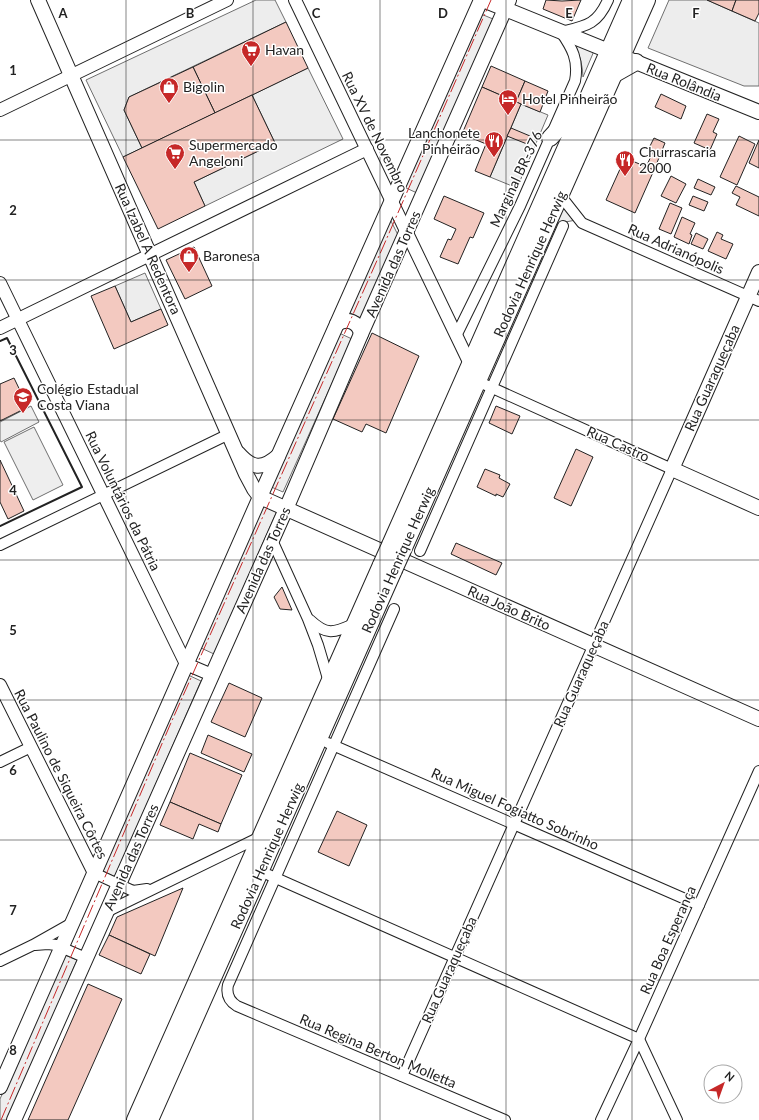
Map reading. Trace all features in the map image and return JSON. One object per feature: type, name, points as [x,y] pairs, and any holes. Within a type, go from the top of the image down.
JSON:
[{"type":"highway","name":"Rodovia Henrique Herwig","points":[[150,1120],[260,871],[326,742],[388,567],[470,364],[587,99],[622,57],[630,0]]},
{"type":"highway","name":"Rodovia Henrique Herwig","points":[[397,547],[485,385],[545,230],[646,0]]},
{"type":"highway","points":[[550,138],[587,99]]},
{"type":"highway","name":"Rodovia Henrique Herwig","points":[[135,1120],[356,623],[388,567]]},
{"type":"main road","name":"Rua Izabel A Redentora","points":[[38,0],[236,452],[250,481],[260,497]]},
{"type":"main road","name":"Rua Rolândia","points":[[482,0],[507,5],[561,32],[759,112]]},
{"type":"main road","name":"Avenida das Torres","points":[[0,1087],[278,456],[482,0]]},
{"type":"main road","name":"Avenida das Torres","points":[[14,1120],[286,509],[361,334],[507,5]]},
{"type":"main road","name":"Rua Guaraqueçaba","points":[[672,468],[754,299],[759,272]]},
{"type":"main road","points":[[337,324],[344,321],[352,322],[358,327],[361,334]]},
{"type":"main road","points":[[236,452],[251,465],[258,466],[272,461],[278,456]]},
{"type":"main road","name":"Rua Castro","points":[[672,468],[759,508]]},
{"type":"main road","name":"Rua João Brito","points":[[260,497],[759,720]]},
{"type":"street","points":[[0,110],[227,0]]},
{"type":"street","name":"Rua XV de Novembro","points":[[295,0],[470,364]]},
{"type":"street","points":[[561,32],[588,24],[598,17],[603,11],[608,0]]},
{"type":"street","name":"Marginal BR-376","points":[[456,336],[520,206],[576,81],[577,74],[575,56],[572,48],[561,32]]},
{"type":"street","points":[[0,328],[367,149]]},
{"type":"street","name":"Rua Adrianópolis","points":[[560,195],[582,223],[754,299]]},
{"type":"street","points":[[545,230],[582,223]]},
{"type":"street","points":[[420,551],[485,385],[563,226]]},
{"type":"street","name":"Rua Voluntários da Pátria","points":[[0,283],[186,664]]},
{"type":"street","name":"Rua Castro","points":[[485,385],[672,468]]},
{"type":"street","points":[[0,545],[229,434]]},
{"type":"street","name":"Rua Guaraqueçaba","points":[[402,1076],[672,468]]},
{"type":"street","points":[[272,540],[308,619],[323,660],[329,683]]},
{"type":"street","points":[[275,878],[326,742],[394,609]]},
{"type":"street","points":[[308,619],[325,631],[332,632],[356,623]]},
{"type":"street","points":[[186,664],[212,675]]},
{"type":"street","name":"Rua Paulino de Siqueira Côrtes","points":[[0,685],[94,874],[133,891],[156,887]]},
{"type":"street","name":"Rua Miguel Fogiatto Sobrinho","points":[[326,742],[699,905]]},
{"type":"street","points":[[0,762],[31,747]]},
{"type":"street","name":"Rua Boa Esperança","points":[[601,1120],[639,1039],[759,770]]},
{"type":"street","points":[[106,912],[260,837]]},
{"type":"street","points":[[81,848],[92,852],[102,849],[107,845]]},
{"type":"street","points":[[260,871],[639,1039],[677,1120]]},
{"type":"street","name":"Rua Regina Berton Molletta","points":[[275,878],[228,985],[228,997],[234,1004],[505,1120]]},
{"type":"street","points":[[0,961],[33,945],[72,923]]},
{"type":"street","points":[[33,945],[56,945],[86,958]]},
{"type":"shaded area","points":[[256,0],[275,0],[286,22],[129,97],[124,110],[142,148],[123,157],[86,80]]},
{"type":"shaded area","points":[[669,0],[707,0],[759,23],[759,86],[744,86],[648,48]]},
{"type":"shaded area","points":[[481,14],[493,19],[417,193],[404,187]]},
{"type":"shaded area","points":[[571,42],[594,51],[583,77],[580,58],[577,50]]},
{"type":"shaded area","points":[[308,68],[343,139],[205,206],[194,182],[275,143],[252,95]]},
{"type":"shaded area","points":[[521,104],[548,115],[517,188],[490,177]]},
{"type":"shaded area","points":[[564,205],[576,220],[555,224]]},
{"type":"shaded area","points":[[389,217],[398,235],[361,318],[346,311]]},
{"type":"shaded area","points":[[145,273],[161,309],[131,322],[115,286]]},
{"type":"shaded area","points":[[337,332],[352,339],[283,492],[269,486]]},
{"type":"shaded area","points":[[31,406],[39,422],[1,442],[0,422]]},
{"type":"shaded area","points":[[34,427],[63,485],[33,500],[4,442]]},
{"type":"shaded area","points":[[263,503],[277,511],[214,654],[199,647]]},
{"type":"shaded area","points":[[186,674],[201,681],[115,877],[103,871]]},
{"type":"shaded area","points":[[65,955],[77,960],[8,1120],[0,1120],[0,1099]]},
{"type":"building","points":[[546,0],[581,0],[572,21],[543,9]]},
{"type":"building","points":[[707,0],[736,0],[732,11]]},
{"type":"building","points":[[736,0],[759,0],[759,13],[755,21],[732,11]]},
{"type":"building","name":"Havan","points":[[286,22],[308,68],[215,113],[193,67]]},
{"type":"building","points":[[491,66],[525,81],[516,102],[482,87]]},
{"type":"building","name":"Bigolin","points":[[193,67],[215,113],[142,148],[124,110],[129,97]]},
{"type":"building","points":[[525,81],[548,91],[540,112],[516,102]]},
{"type":"building","points":[[482,87],[521,104],[490,177],[475,171],[486,144],[462,134]]},
{"type":"building","points":[[661,94],[686,106],[681,119],[655,107]]},
{"type":"building","name":"Supermercado Angeloni","points":[[252,95],[275,143],[194,182],[205,206],[158,229],[123,157]]},
{"type":"building","points":[[707,114],[719,119],[713,132],[717,134],[710,150],[694,143]]},
{"type":"building","points":[[511,128],[530,136],[527,144],[507,136]]},
{"type":"building","points":[[739,136],[755,144],[737,185],[720,177]]},
{"type":"building","points":[[654,138],[665,143],[654,170],[646,167],[653,152],[648,150]]},
{"type":"building","points":[[759,140],[759,168],[749,163]]},
{"type":"building","points":[[625,158],[654,170],[635,213],[606,200]]},
{"type":"building","points":[[671,176],[686,184],[676,203],[661,196]]},
{"type":"building","points":[[698,179],[715,187],[711,195],[694,188]]},
{"type":"building","points":[[736,186],[759,197],[759,216],[736,205],[740,197],[732,193]]},
{"type":"building","points":[[444,196],[484,213],[473,238],[470,237],[458,264],[440,257],[448,239],[451,240],[456,229],[434,219]]},
{"type":"building","points":[[693,196],[708,202],[704,211],[689,205]]},
{"type":"building","points":[[670,203],[682,208],[671,234],[659,229]]},
{"type":"building","points":[[682,217],[695,223],[690,234],[692,235],[689,244],[674,237]]},
{"type":"building","points":[[717,232],[723,235],[721,239],[733,244],[726,259],[708,251]]},
{"type":"building","points":[[696,233],[708,239],[703,249],[691,244]]},
{"type":"building","name":"Baronesa","points":[[194,247],[212,286],[185,299],[166,260]]},
{"type":"building","points":[[115,286],[131,322],[161,309],[168,325],[114,349],[91,296]]},
{"type":"building","points":[[372,333],[419,356],[386,433],[366,424],[362,432],[333,419]]},
{"type":"building","points":[[14,378],[28,407],[0,421],[0,384]]},
{"type":"building","points":[[496,406],[520,416],[512,434],[489,423]]},
{"type":"building","points":[[576,449],[593,457],[571,506],[554,498]]},
{"type":"building","points":[[0,460],[24,511],[8,519],[0,502]]},
{"type":"building","points":[[485,469],[500,475],[499,478],[510,484],[503,497],[496,494],[496,496],[477,487]]},
{"type":"building","points":[[456,543],[502,563],[496,575],[451,554]]},
{"type":"building","points":[[282,587],[292,610],[280,609],[274,597]]},
{"type":"building","points":[[229,683],[262,698],[245,737],[211,722]]},
{"type":"building","points":[[208,735],[252,754],[244,772],[201,753]]},
{"type":"building","points":[[190,753],[242,775],[221,824],[170,802]]},
{"type":"building","points":[[170,802],[221,824],[218,832],[199,824],[193,839],[160,825]]},
{"type":"building","points":[[337,811],[367,825],[349,866],[318,852]]},
{"type":"building","points":[[183,888],[155,956],[109,935],[117,917]]},
{"type":"building","points":[[109,935],[150,954],[141,974],[99,955]]},
{"type":"building","points":[[88,984],[122,999],[68,1120],[28,1120]]},
{"type":"wall","points":[[0,341],[7,338],[82,487],[0,526]]},
{"type":"power","points":[[1,1120],[170,725],[383,247],[491,0]]},
{"type":"place","name":"Havan","points":[[251,67]]},
{"type":"place","name":"Bigolin","points":[[169,104]]},
{"type":"place","name":"Hotel Pinheirão","points":[[508,116]]},
{"type":"place","name":"Lanchonete Pinheirão","points":[[494,158]]},
{"type":"place","name":"Supermercado Angeloni","points":[[175,170]]},
{"type":"place","name":"Churrascaria 2000","points":[[625,177]]},
{"type":"place","name":"Baronesa","points":[[189,273]]},
{"type":"place","name":"Colégio Estadual Costa Viana","points":[[23,414]]}]
